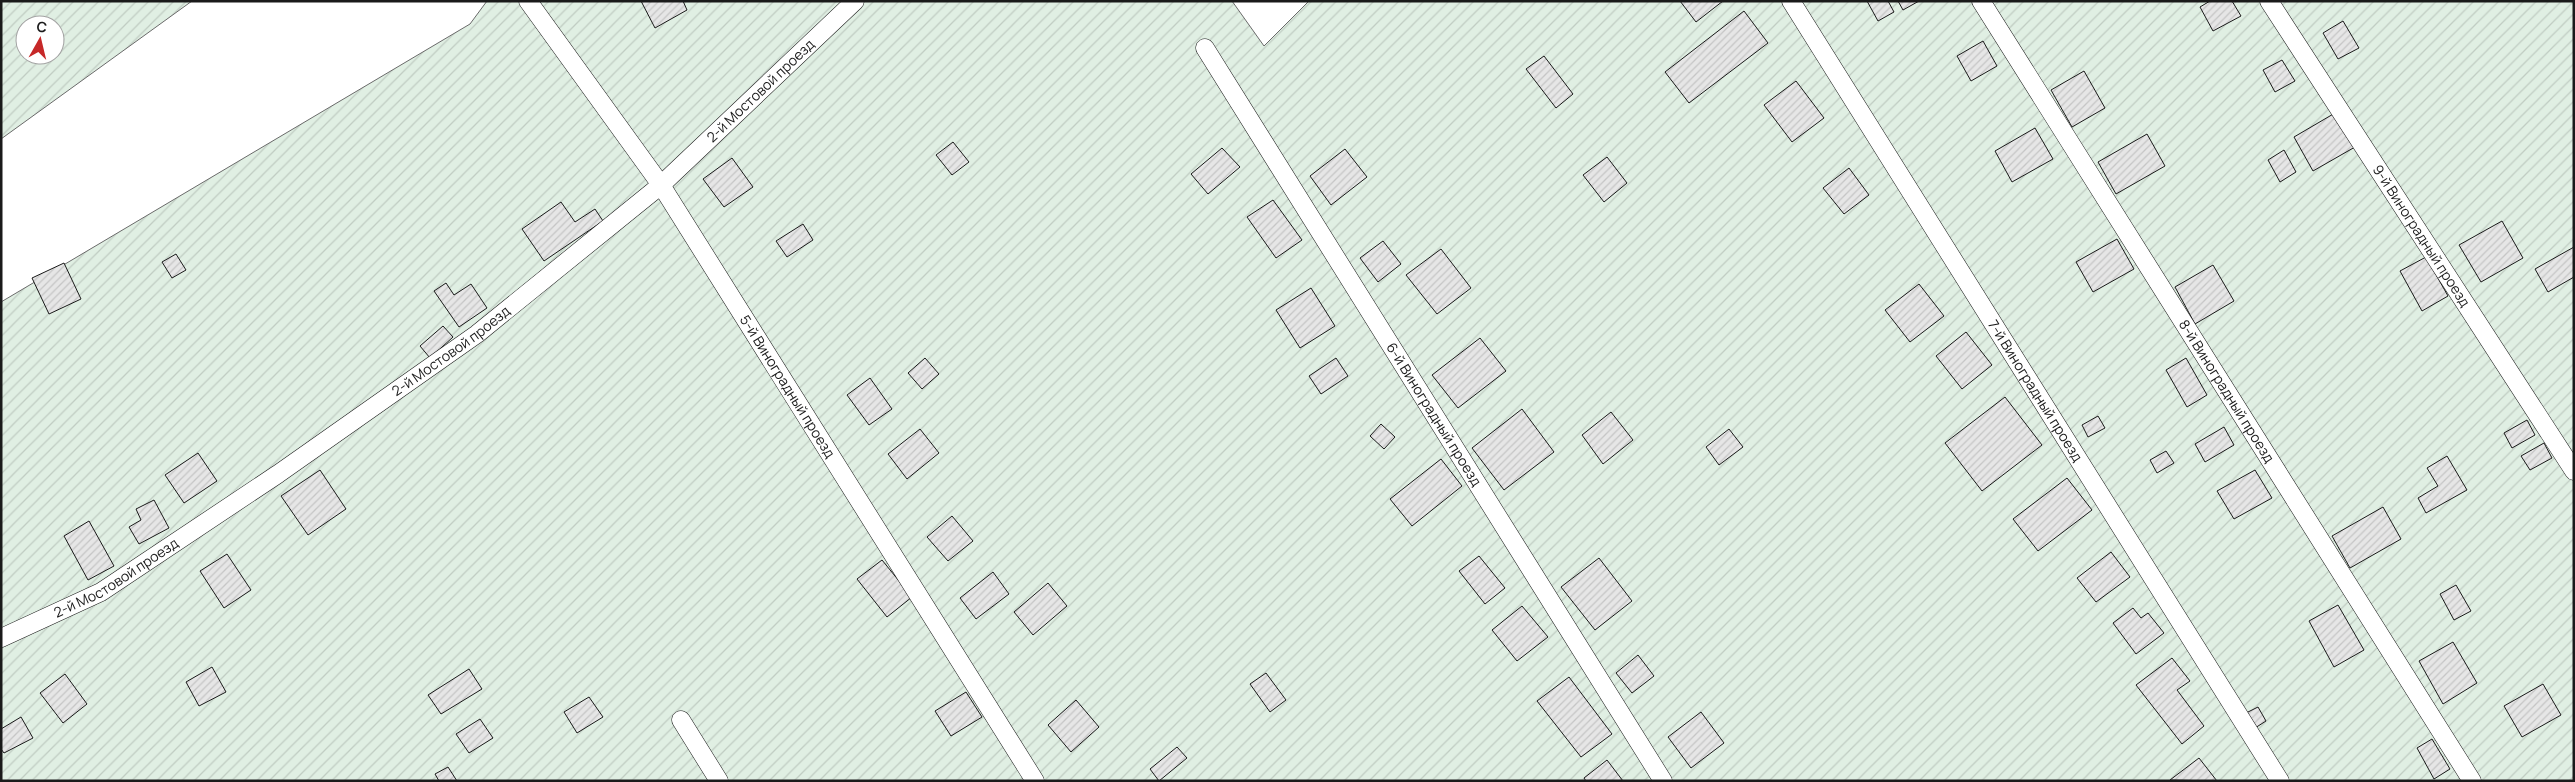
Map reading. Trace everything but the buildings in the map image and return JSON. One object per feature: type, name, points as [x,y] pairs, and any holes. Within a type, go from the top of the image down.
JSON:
[{"type":"lane","name":"5-й Виноградный проезд","points":[[528,1],[661,185],[1035,781]]},
{"type":"lane","name":"2-й Мостовой проезд","points":[[1,638],[100,592],[278,474],[478,334],[661,185],[855,1]]},
{"type":"lane","name":"7-й Виноградный проезд","points":[[1791,1],[2280,781]]},
{"type":"lane","name":"8-й Виноградный проезд","points":[[1981,1],[2472,781]]},
{"type":"lane","name":"9-й Виноградный проезд","points":[[2269,1],[2574,471]]},
{"type":"lane","name":"6-й Виноградный проезд","points":[[1204,48],[1663,781]]},
{"type":"lane","points":[[681,720],[719,781]]},
{"type":"green space","points":[[1,1],[192,1],[1,139]]},
{"type":"green space","points":[[487,1],[1232,1],[1264,46],[1309,1],[2574,1],[2574,781],[1,781],[1,302],[470,24]]}]
